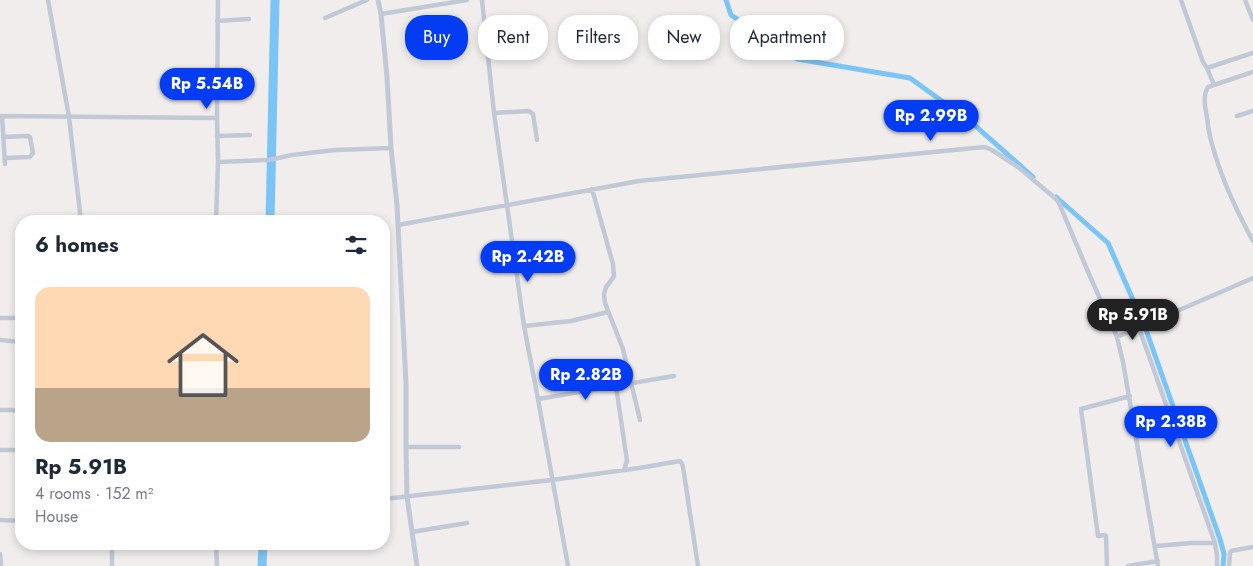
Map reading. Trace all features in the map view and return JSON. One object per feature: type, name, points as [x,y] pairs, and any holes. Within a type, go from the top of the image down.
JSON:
[{"type":"street","points":[[48,0],[69,117],[80,215]]},
{"type":"street","points":[[216,215],[218,0]]},
{"type":"street","points":[[325,18],[367,0]]},
{"type":"street","points":[[378,0],[387,76],[398,225],[406,384],[408,497],[417,566]]},
{"type":"street","points":[[381,14],[467,0]]},
{"type":"street","points":[[482,0],[494,113],[524,326],[568,566]]},
{"type":"street","points":[[1181,0],[1202,62],[1207,68],[1214,85]]},
{"type":"street","points":[[1245,0],[1253,20]]},
{"type":"street","points":[[218,21],[249,19]]},
{"type":"street","points":[[1207,68],[1253,53]]},
{"type":"street","points":[[1253,72],[1208,87],[1205,91],[1205,109],[1211,143],[1224,182],[1253,241]]},
{"type":"street","points":[[494,113],[529,111],[533,114],[537,140]]},
{"type":"street","points":[[1237,116],[1253,111]]},
{"type":"street","points":[[4,137],[30,137],[33,153],[30,157],[5,161],[1,116],[217,118]]},
{"type":"street","points":[[217,136],[250,135]]},
{"type":"street","points":[[398,225],[639,181],[985,147],[992,150],[1018,167],[1059,203],[1117,337],[1124,362],[1158,564],[1128,566]]},
{"type":"street","points":[[218,162],[269,160],[304,153],[336,150],[391,148]]},
{"type":"street","points":[[592,189],[613,264],[614,276],[606,287],[604,294],[608,312],[622,349],[640,420]]},
{"type":"street","points":[[1117,337],[1253,278]]},
{"type":"street","points":[[524,326],[570,321],[608,312]]},
{"type":"street","points":[[0,318],[15,318]]},
{"type":"street","points":[[1140,328],[1215,543],[1217,566]]},
{"type":"street","points":[[0,340],[15,341]]},
{"type":"street","points":[[538,399],[674,376]]},
{"type":"street","points":[[616,386],[627,461],[624,470]]},
{"type":"street","points":[[1107,566],[1106,536],[1098,536],[1081,409],[1130,396]]},
{"type":"street","points":[[0,410],[15,410]]},
{"type":"street","points":[[406,447],[459,447]]},
{"type":"street","points":[[0,450],[15,450]]},
{"type":"street","points":[[390,498],[552,480],[681,461],[698,566]]},
{"type":"street","points":[[0,520],[15,521]]},
{"type":"street","points":[[412,532],[467,523]]},
{"type":"street","points":[[1156,546],[1215,543]]},
{"type":"street","points":[[1229,566],[1230,552],[1253,547]]},
{"type":"street","points":[[112,550],[112,566]]},
{"type":"street","points":[[216,550],[217,566]]},
{"type":"street","points":[[0,554],[1,566]]},
{"type":"waterway","points":[[270,215],[275,0]]},
{"type":"waterway","points":[[726,0],[731,15],[797,59],[910,78],[971,122],[1033,177]]},
{"type":"waterway","points":[[1056,197],[1108,243],[1145,327],[1220,539],[1224,554],[1223,566]]},
{"type":"waterway","points":[[262,566],[263,550]]}]
